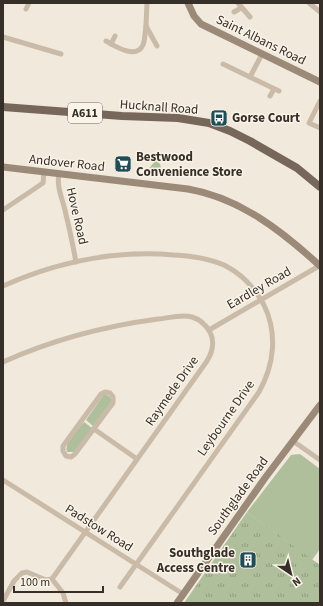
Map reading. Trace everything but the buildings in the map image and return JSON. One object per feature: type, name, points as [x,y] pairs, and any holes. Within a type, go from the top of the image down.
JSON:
[{"type":"main road","name":"Hucknall Road","points":[[3,107],[122,116],[178,118],[209,123],[230,130],[297,168],[320,187]]},
{"type":"street","points":[[26,9],[29,3]]},
{"type":"street","points":[[106,41],[124,51],[138,51],[143,44],[148,3]]},
{"type":"street","points":[[309,3],[320,12]]},
{"type":"street","name":"Saint Albans Road","points":[[190,4],[194,16],[201,24],[320,82]]},
{"type":"street","points":[[234,12],[240,5],[250,18]]},
{"type":"street","points":[[146,26],[156,46]]},
{"type":"street","points":[[111,44],[115,36]]},
{"type":"street","points":[[3,37],[61,54]]},
{"type":"street","points":[[250,77],[262,54]]},
{"type":"street","points":[[222,64],[277,90],[270,96]]},
{"type":"street","points":[[320,101],[310,123],[320,128]]},
{"type":"street","name":"Andover Road","points":[[3,167],[188,189],[212,194],[236,204],[266,221],[292,241],[320,266]]},
{"type":"street","points":[[3,210],[43,183],[44,173]]},
{"type":"street","name":"Hove Road","points":[[59,174],[59,187],[76,262]]},
{"type":"street","name":"Leybourne Drive","points":[[3,286],[23,277],[48,269],[99,257],[122,254],[192,256],[209,259],[239,274],[251,286],[267,312],[271,323],[273,351],[266,380],[120,587]]},
{"type":"street","name":"Eardley Road","points":[[209,330],[320,266]]},
{"type":"street","points":[[3,362],[56,342],[95,331],[141,321],[188,316],[196,318],[209,330]]},
{"type":"street","name":"Raymede Drive","points":[[52,579],[211,355],[213,343],[209,330]]},
{"type":"street","points":[[105,392],[110,393],[113,397],[113,403],[94,428],[75,454],[71,457],[66,456],[63,451],[63,446],[101,394],[105,392]]},
{"type":"street","name":"Southglade Road","points":[[177,603],[265,478],[320,405]]},
{"type":"street","points":[[94,428],[137,459]]},
{"type":"street","points":[[293,441],[320,460]]},
{"type":"street","name":"Padstow Road","points":[[3,480],[183,594]]},
{"type":"street","points":[[3,601],[14,581],[22,573],[30,573],[46,580],[52,579],[63,593],[66,603]]},
{"type":"green space","points":[[156,160],[160,164],[163,176],[155,175],[153,173],[152,175],[147,174],[147,171]]},
{"type":"green space","points":[[104,394],[109,396],[111,402],[93,426],[86,420]]},
{"type":"green space","points":[[84,422],[92,428],[74,452],[67,452],[69,440]]},
{"type":"green space","points":[[300,454],[320,469],[320,549],[312,560],[247,512],[291,455]]},
{"type":"green space","points":[[247,512],[320,565],[320,603],[184,603]]},
{"type":"place","name":"Gorse Court","points":[[219,118]]},
{"type":"place","name":"Bestwood Convenience Store","points":[[123,164]]},
{"type":"place","name":"Southglade Access Centre","points":[[248,560]]}]
